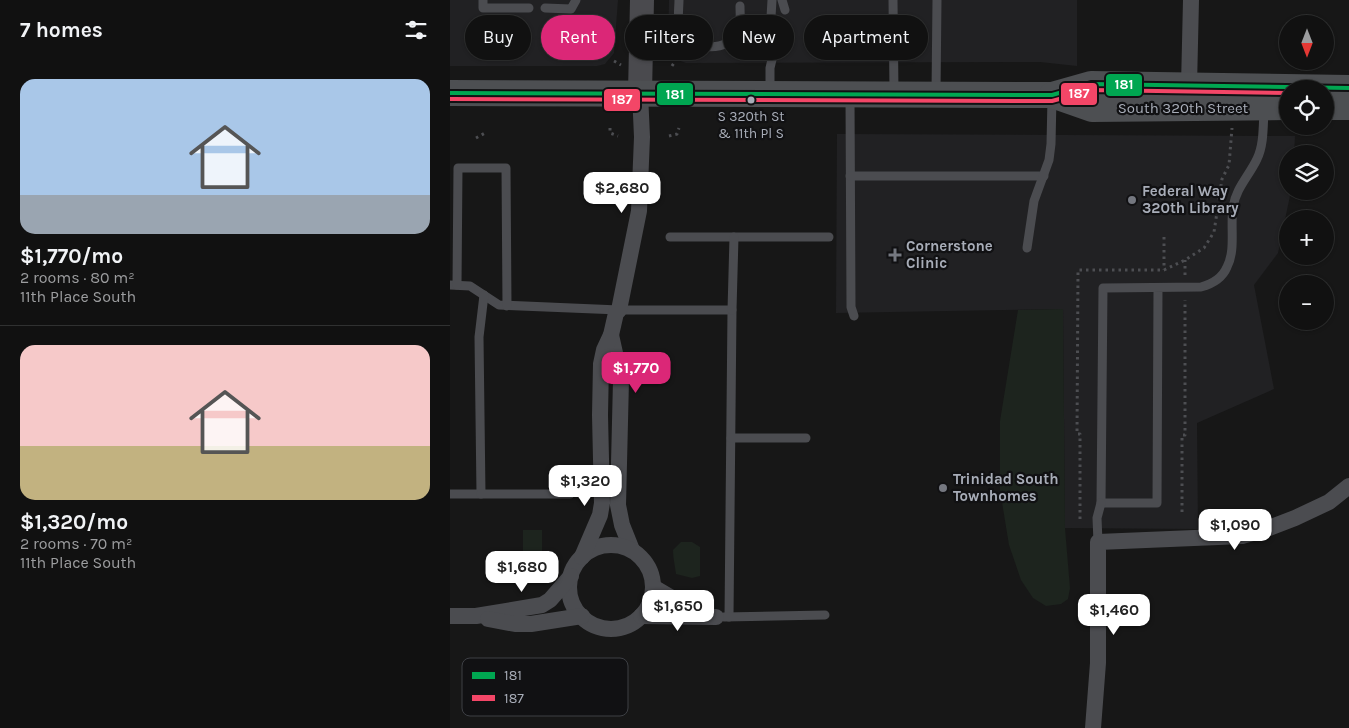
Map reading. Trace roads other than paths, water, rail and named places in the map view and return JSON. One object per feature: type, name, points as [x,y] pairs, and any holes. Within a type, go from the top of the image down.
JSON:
[{"type":"main road","name":"South 320th Street","points":[[1058,97],[1091,84],[1349,88]]},
{"type":"main road","name":"South 320th Street","points":[[450,93],[936,94],[1058,97],[1092,109],[1276,108]]},
{"type":"main road","points":[[1334,97],[1349,97]]},
{"type":"main road","points":[[1334,107],[1349,107]]},
{"type":"street","points":[[582,557],[600,515],[602,503],[600,460],[601,364],[616,313],[619,310],[639,211],[642,136],[640,93],[642,0]]},
{"type":"street","points":[[1189,86],[1191,0]]},
{"type":"street","points":[[611,335],[621,380],[618,505],[622,525],[632,550],[648,566],[654,587],[648,608],[632,623],[611,629],[590,623],[575,608],[571,598],[569,587],[575,566],[590,550],[600,546],[622,546],[632,550]]},
{"type":"street","points":[[1093,728],[1098,663],[1098,542],[1242,536],[1295,518],[1329,502],[1349,486]]},
{"type":"street","points":[[450,616],[476,616],[542,605],[550,600],[571,576]]},
{"type":"street","points":[[654,587],[682,604],[723,617]]},
{"type":"street","points":[[476,616],[515,624],[531,624],[582,616]]},
{"type":"street","points":[[641,616],[723,617]]},
{"type":"lane","points":[[483,0],[483,8],[529,8]]},
{"type":"lane","points":[[545,8],[571,9],[576,0]]},
{"type":"lane","points":[[679,0],[678,18],[682,32],[694,43],[704,47],[723,45],[736,35],[739,28],[740,6]]},
{"type":"lane","points":[[771,15],[772,0]]},
{"type":"lane","points":[[782,0],[786,10]]},
{"type":"lane","points":[[893,0],[894,94]]},
{"type":"lane","points":[[936,94],[937,0]]},
{"type":"lane","points":[[770,94],[772,60]]},
{"type":"lane","points":[[850,94],[851,307],[854,316]]},
{"type":"lane","points":[[1027,248],[1034,201],[1049,160],[1058,97]]},
{"type":"lane","points":[[1098,542],[1097,518],[1101,503],[1103,288],[1192,288],[1210,284],[1217,280],[1228,267],[1231,252],[1233,207],[1239,189],[1257,161],[1276,108]]},
{"type":"lane","points":[[507,306],[506,168],[458,168],[454,285],[470,286],[499,305],[507,306],[619,310],[732,310]]},
{"type":"lane","points":[[850,176],[1044,176]]},
{"type":"lane","points":[[670,237],[829,237]]},
{"type":"lane","points":[[734,237],[731,438],[723,617],[825,616]]},
{"type":"lane","points":[[1101,503],[1157,503],[1158,288]]},
{"type":"lane","points":[[480,494],[479,337],[484,295]]},
{"type":"lane","points":[[731,438],[806,438]]},
{"type":"lane","points":[[450,494],[570,494]]},
{"type":"place","name":"S 320th St & 11th Pl S","points":[[751,100]]},
{"type":"place","name":"Federal Way 320th Library","points":[[1132,200]]},
{"type":"place","name":"Cornerstone Clinic","points":[[895,255]]},
{"type":"place","name":"Trinidad South Townhomes","points":[[943,488]]}]
